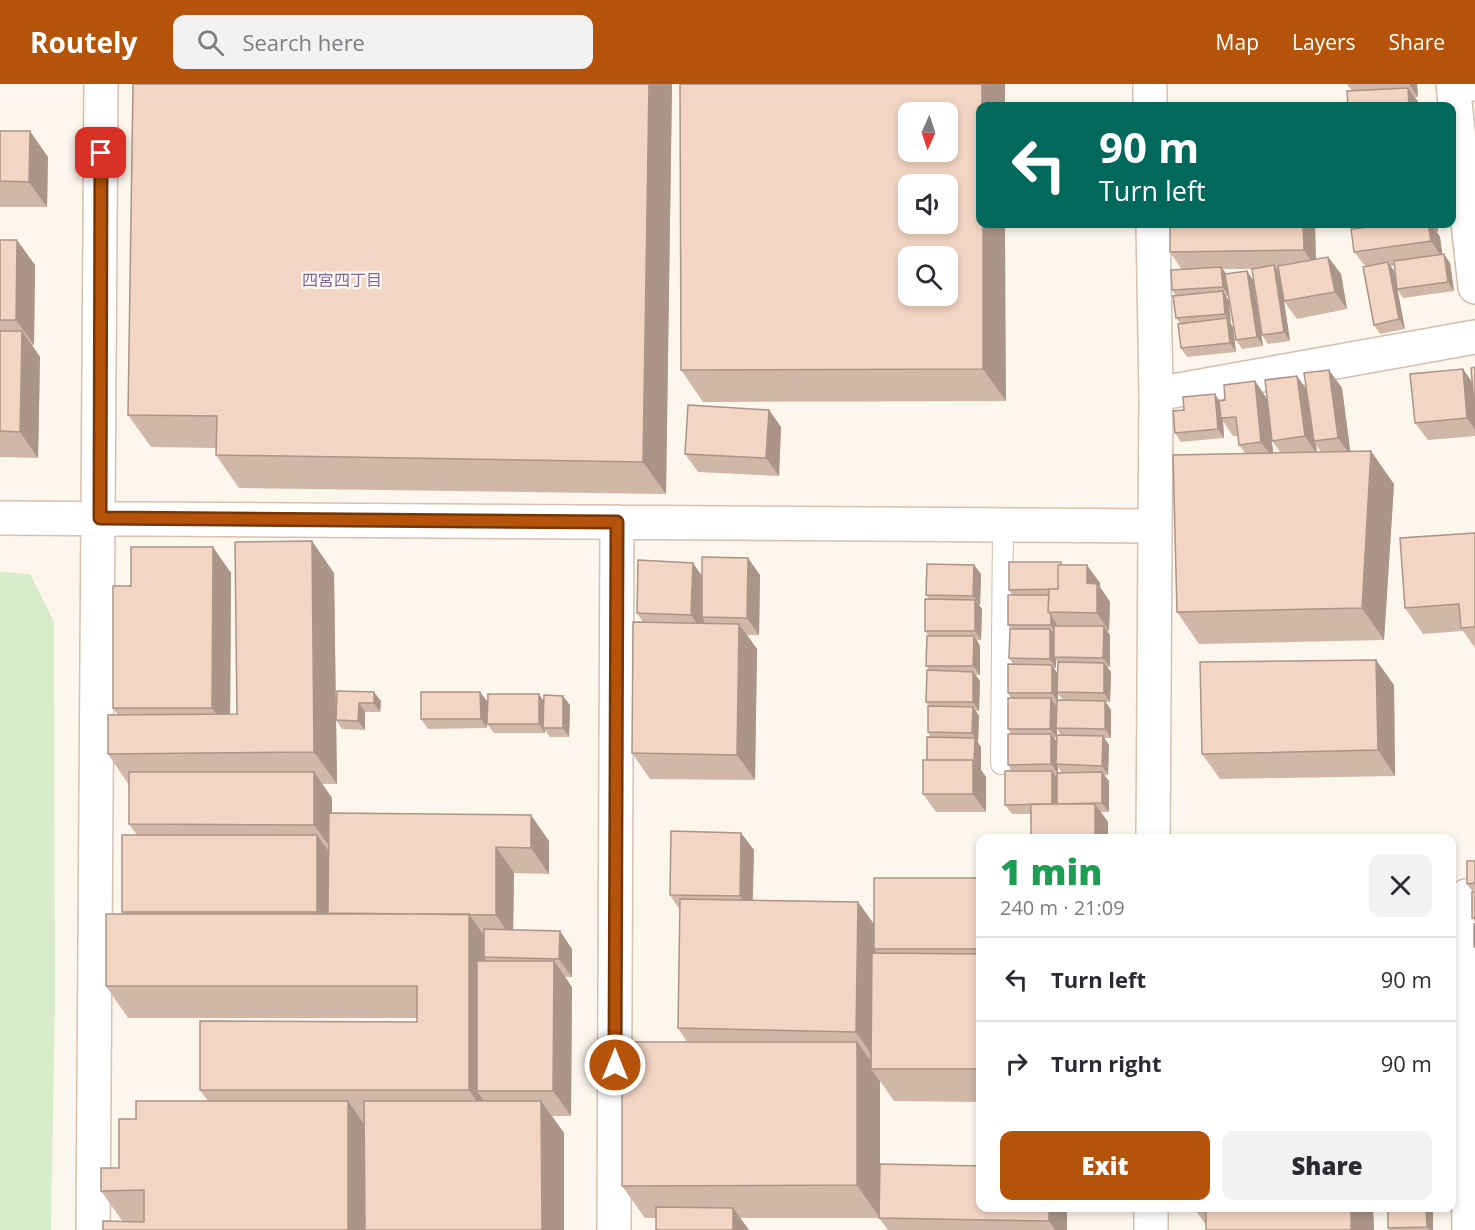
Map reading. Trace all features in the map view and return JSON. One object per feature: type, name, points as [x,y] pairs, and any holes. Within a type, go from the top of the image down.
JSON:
[{"type":"street","points":[[93,1230],[100,518],[101,84]]},
{"type":"street","points":[[1150,84],[1150,102]]},
{"type":"street","points":[[1455,102],[1453,84],[1475,84]]},
{"type":"street","points":[[1456,112],[1475,287]]},
{"type":"street","points":[[1153,228],[1156,394],[1153,834]]},
{"type":"street","points":[[1156,394],[1475,337]]},
{"type":"street","points":[[0,518],[1155,526]]},
{"type":"street","points":[[615,1230],[617,522]]},
{"type":"street","points":[[1466,896],[1469,1230]]},
{"type":"street","points":[[1151,1212],[1151,1230]]},
{"type":"lane","points":[[1001,765],[1003,525]]},
{"type":"green space","points":[[0,572],[30,574],[54,622],[55,1001],[51,1230],[0,1230]]},
{"type":"building","points":[[133,84],[649,84],[643,462],[216,455],[217,416],[128,415]]},
{"type":"building","points":[[680,84],[982,84],[982,102],[976,102],[976,228],[983,228],[983,369],[681,370]]},
{"type":"building","points":[[1408,88],[1409,102],[1348,102],[1347,91]]},
{"type":"building","points":[[0,131],[30,131],[29,182],[0,181]]},
{"type":"building","points":[[1170,228],[1303,228],[1304,250],[1170,252]]},
{"type":"building","points":[[1429,228],[1431,241],[1354,252],[1351,229]]},
{"type":"building","points":[[0,240],[17,240],[16,320],[0,320]]},
{"type":"building","points":[[1444,254],[1448,282],[1397,289],[1394,261]]},
{"type":"building","points":[[1328,257],[1335,292],[1284,301],[1278,266]]},
{"type":"building","points":[[1388,262],[1399,319],[1374,325],[1363,267]]},
{"type":"building","points":[[1274,265],[1284,332],[1262,335],[1252,269]]},
{"type":"building","points":[[1221,267],[1223,287],[1172,290],[1171,270]]},
{"type":"building","points":[[1247,271],[1257,337],[1236,340],[1225,274]]},
{"type":"building","points":[[1223,291],[1225,314],[1176,318],[1173,296]]},
{"type":"building","points":[[1227,318],[1230,343],[1181,348],[1178,324]]},
{"type":"building","points":[[0,331],[22,331],[20,432],[0,431]]},
{"type":"building","points":[[1475,367],[1475,415],[1471,368]]},
{"type":"building","points":[[1463,369],[1467,418],[1415,423],[1410,374]]},
{"type":"building","points":[[1329,370],[1338,438],[1314,441],[1304,373]]},
{"type":"building","points":[[1297,376],[1305,436],[1272,441],[1265,380]]},
{"type":"building","points":[[1255,381],[1261,442],[1239,445],[1236,417],[1221,418],[1219,401],[1225,400],[1224,385]]},
{"type":"building","points":[[1215,394],[1218,429],[1175,433],[1173,411],[1184,410],[1183,397]]},
{"type":"building","points":[[688,405],[769,410],[766,458],[685,454]]},
{"type":"building","points":[[1371,451],[1362,608],[1177,612],[1173,455]]},
{"type":"building","points":[[1475,533],[1475,627],[1461,628],[1459,604],[1405,608],[1400,538]]},
{"type":"building","points":[[312,541],[314,752],[108,754],[108,715],[237,714],[235,542]]},
{"type":"building","points":[[131,547],[213,547],[212,708],[113,708],[113,586],[131,586]]},
{"type":"building","points":[[702,557],[748,558],[747,618],[702,617]]},
{"type":"building","points":[[638,560],[693,563],[691,615],[637,613]]},
{"type":"building","points":[[1009,562],[1061,562],[1061,565],[1058,565],[1058,589],[1009,590]]},
{"type":"building","points":[[927,564],[974,565],[973,596],[926,595]]},
{"type":"building","points":[[1058,565],[1087,565],[1087,583],[1097,584],[1097,613],[1048,612],[1049,589],[1058,589]]},
{"type":"building","points":[[1008,595],[1049,595],[1048,612],[1051,615],[1051,625],[1008,625]]},
{"type":"building","points":[[925,599],[975,600],[975,631],[925,631]]},
{"type":"building","points":[[633,622],[739,624],[737,755],[632,753]]},
{"type":"building","points":[[1054,626],[1104,626],[1103,658],[1054,657]]},
{"type":"building","points":[[1010,629],[1050,629],[1050,659],[1009,658]]},
{"type":"building","points":[[927,636],[974,636],[973,666],[926,666]]},
{"type":"building","points":[[1376,660],[1378,750],[1202,754],[1200,662]]},
{"type":"building","points":[[1058,662],[1104,663],[1104,693],[1057,692]]},
{"type":"building","points":[[1008,664],[1052,665],[1052,693],[1008,693]]},
{"type":"building","points":[[927,670],[973,672],[973,702],[926,702]]},
{"type":"building","points":[[337,691],[374,692],[374,703],[359,703],[358,721],[336,720]]},
{"type":"building","points":[[421,692],[480,692],[481,719],[421,719]]},
{"type":"building","points":[[488,694],[539,694],[539,724],[487,724]]},
{"type":"building","points":[[544,695],[563,696],[563,728],[543,728]]},
{"type":"building","points":[[1008,698],[1051,698],[1050,729],[1008,729]]},
{"type":"building","points":[[1057,700],[1105,701],[1105,729],[1056,728]]},
{"type":"building","points":[[928,706],[973,707],[972,733],[928,732]]},
{"type":"building","points":[[1008,734],[1051,734],[1051,764],[1008,765]]},
{"type":"building","points":[[1057,735],[1103,736],[1102,766],[1056,764]]},
{"type":"building","points":[[927,737],[975,738],[974,761],[927,760]]},
{"type":"building","points":[[923,760],[973,760],[973,794],[923,794]]},
{"type":"building","points":[[1005,771],[1052,771],[1052,804],[1005,805]]},
{"type":"building","points":[[129,772],[314,772],[314,825],[129,824]]},
{"type":"building","points":[[1102,772],[1102,803],[1057,804],[1057,773]]},
{"type":"building","points":[[1031,804],[1095,804],[1095,834],[1031,834]]},
{"type":"building","points":[[329,813],[531,815],[531,848],[496,847],[496,915],[328,913]]},
{"type":"building","points":[[671,831],[741,833],[740,896],[670,895]]},
{"type":"building","points":[[122,835],[317,835],[317,912],[122,912]]},
{"type":"building","points":[[1467,861],[1475,861],[1475,883],[1467,884]]},
{"type":"building","points":[[874,878],[976,878],[976,949],[874,949]]},
{"type":"building","points":[[1472,892],[1475,892],[1475,918],[1472,918]]},
{"type":"building","points":[[680,899],[858,902],[856,1032],[678,1028]]},
{"type":"building","points":[[106,914],[469,914],[469,1090],[200,1090],[200,1021],[417,1022],[417,986],[106,986]]},
{"type":"building","points":[[1475,924],[1475,947],[1474,947]]},
{"type":"building","points":[[484,929],[560,931],[559,959],[484,957]]},
{"type":"building","points":[[872,953],[976,954],[976,1069],[871,1069]]},
{"type":"building","points":[[477,961],[554,961],[553,1091],[477,1091]]},
{"type":"building","points":[[622,1042],[857,1042],[857,1185],[622,1186]]},
{"type":"building","points":[[136,1101],[348,1101],[348,1230],[103,1230],[103,1221],[144,1222],[144,1190],[101,1191],[101,1168],[119,1168],[119,1119],[136,1119]]},
{"type":"building","points":[[364,1101],[541,1101],[542,1230],[365,1230]]},
{"type":"building","points":[[880,1164],[976,1166],[976,1212],[1049,1212],[1049,1221],[879,1218]]},
{"type":"building","points":[[656,1207],[733,1208],[733,1230],[656,1230]]},
{"type":"building","points":[[1206,1212],[1351,1212],[1351,1230],[1206,1230]]},
{"type":"building","points":[[1388,1212],[1426,1212],[1427,1227],[1388,1228]]},
{"type":"district","name":"四宮四丁目","points":[[342,280]]},
{"type":"route","points":[[101,153],[100,518],[617,522],[615,1065]]}]
